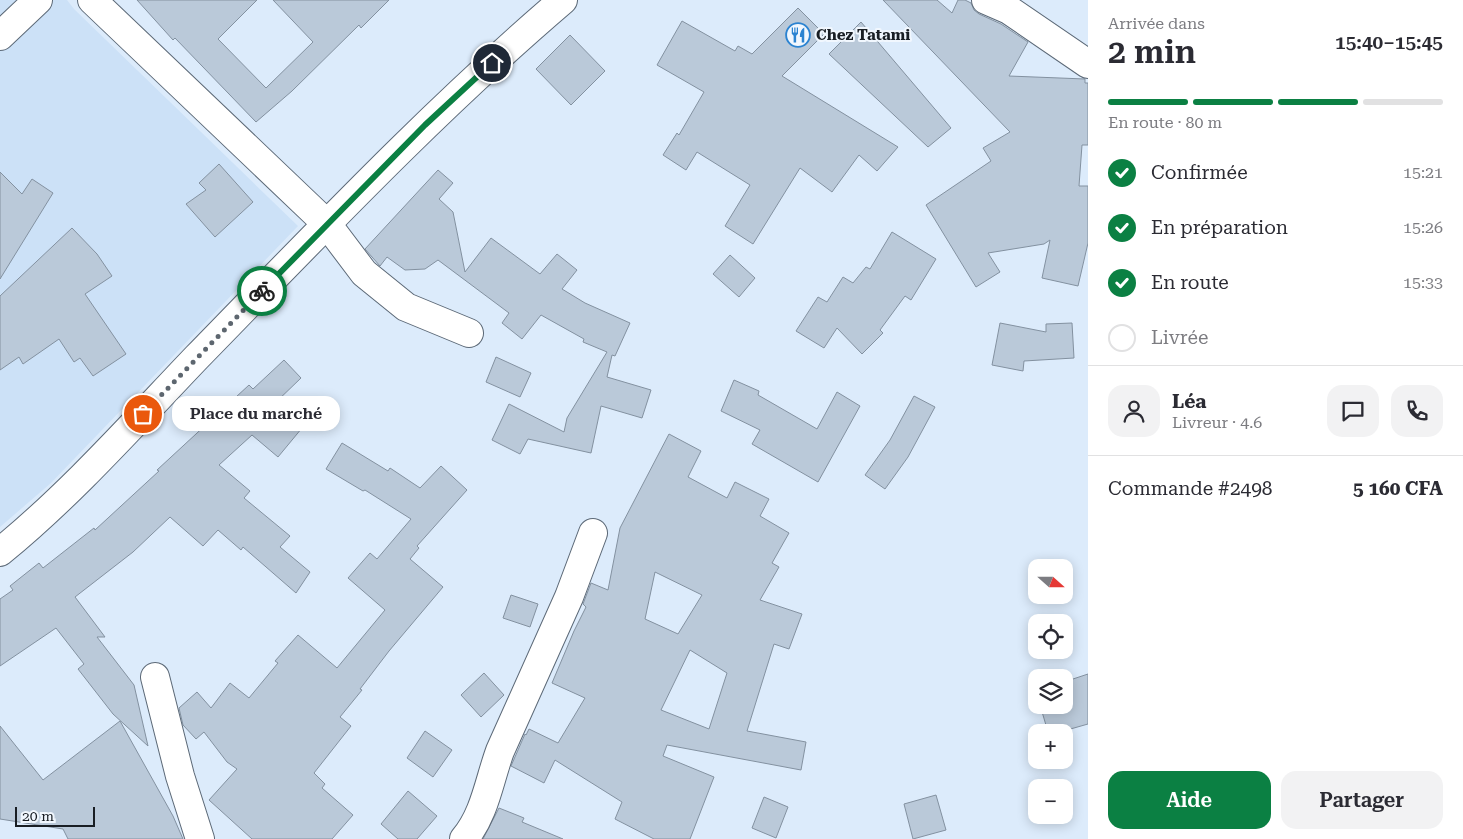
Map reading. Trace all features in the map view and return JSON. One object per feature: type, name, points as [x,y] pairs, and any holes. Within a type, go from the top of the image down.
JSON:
[{"type":"main road","points":[[0,36],[38,0]]},
{"type":"main road","points":[[92,0],[327,224],[364,273],[406,307],[468,333]]},
{"type":"main road","points":[[0,552],[66,494],[425,125],[518,38],[563,0]]},
{"type":"main road","points":[[986,0],[1009,10],[1088,64]]},
{"type":"main road","points":[[464,839],[471,831],[487,797],[490,777],[500,751],[569,597],[593,533]]},
{"type":"main road","points":[[155,677],[180,776],[200,839]]},
{"type":"shaded area","points":[[0,0],[67,0],[74,9],[298,226],[51,483],[0,527]]},
{"type":"building","points":[[137,0],[257,0],[218,39],[266,88],[313,42],[273,0],[389,0],[361,28],[359,25],[292,91],[256,122],[175,38],[173,40]]},
{"type":"building","points":[[883,0],[937,0],[952,13],[958,0],[965,0],[971,3],[974,10],[979,14],[1001,24],[1028,42],[1009,76],[1085,79],[1085,83],[1088,83],[1088,145],[1082,145],[1079,186],[1088,186],[1088,243],[1078,286],[1042,278],[1050,240],[1044,244],[988,253],[1000,272],[976,287],[926,205],[991,161],[983,148],[1010,132]]},
{"type":"building","points":[[798,8],[824,34],[782,76],[898,147],[877,171],[859,155],[832,192],[800,168],[753,244],[725,226],[750,185],[697,152],[686,170],[663,155],[677,133],[679,135],[704,92],[657,65],[682,21],[735,51],[738,46],[752,54]]},
{"type":"building","points":[[861,22],[951,128],[928,147],[829,54]]},
{"type":"building","points":[[570,35],[605,71],[571,105],[536,69]]},
{"type":"building","points":[[219,164],[253,202],[215,237],[186,204],[206,190],[199,183]]},
{"type":"building","points":[[438,170],[453,183],[439,199],[453,212],[465,272],[491,238],[540,274],[557,254],[577,270],[562,289],[585,303],[630,323],[615,356],[612,355],[607,377],[651,390],[642,418],[601,406],[591,453],[528,439],[520,454],[492,440],[509,404],[564,432],[567,418],[607,352],[583,342],[584,339],[541,315],[522,339],[502,323],[509,313],[438,260],[425,269],[405,270],[387,257],[380,266],[365,249]]},
{"type":"building","points":[[0,172],[22,194],[32,179],[53,193],[0,279]]},
{"type":"building","points":[[72,228],[97,254],[112,276],[85,294],[126,354],[93,376],[80,358],[74,362],[59,339],[23,364],[19,357],[0,370],[0,296]]},
{"type":"building","points":[[892,232],[936,259],[911,300],[905,296],[880,330],[883,333],[862,354],[837,328],[824,348],[796,331],[818,297],[827,302],[843,277],[853,283],[866,267],[870,269]]},
{"type":"building","points":[[730,255],[755,278],[739,297],[713,274]]},
{"type":"building","points":[[1000,323],[1046,332],[1046,324],[1072,323],[1074,358],[1024,361],[1023,371],[992,365]]},
{"type":"building","points":[[496,357],[531,373],[520,397],[486,382]]},
{"type":"building","points":[[284,360],[301,378],[274,404],[302,428],[278,457],[252,435],[219,465],[250,491],[244,498],[290,536],[280,547],[310,572],[296,593],[243,547],[241,550],[218,530],[203,546],[170,517],[133,552],[75,597],[105,637],[97,637],[134,685],[148,746],[113,714],[78,669],[84,664],[56,628],[0,666],[0,599],[13,590],[10,586],[39,563],[43,568],[94,528],[95,530],[249,385],[253,389]]},
{"type":"building","points":[[734,380],[759,391],[758,395],[817,429],[837,392],[860,406],[818,482],[752,444],[760,430],[721,411]]},
{"type":"building","points":[[914,396],[935,407],[908,457],[885,489],[865,475],[890,440]]},
{"type":"building","points":[[669,434],[701,451],[688,477],[727,498],[735,482],[769,499],[760,516],[789,533],[772,563],[779,567],[760,600],[802,614],[789,649],[774,644],[747,731],[806,742],[801,770],[667,745],[663,756],[714,777],[690,839],[654,839],[615,819],[622,802],[555,760],[544,783],[511,766],[529,729],[558,743],[585,698],[552,683],[586,607],[583,604],[591,583],[608,590],[620,528]],"holes":[[[655,572],[702,595],[678,634],[645,619]],[[690,650],[727,673],[709,729],[661,710]]]},
{"type":"building","points":[[342,443],[388,471],[390,468],[420,488],[441,466],[467,490],[417,546],[419,548],[410,559],[443,587],[389,651],[360,689],[362,690],[340,717],[351,726],[314,773],[325,784],[322,788],[353,815],[332,839],[252,839],[209,800],[237,769],[227,762],[204,732],[196,739],[183,725],[179,708],[197,692],[211,708],[230,683],[249,698],[278,663],[275,661],[298,635],[337,668],[385,610],[348,578],[370,553],[377,559],[411,519],[365,490],[363,491],[326,469]]},
{"type":"building","points":[[511,595],[538,604],[530,627],[503,618]]},
{"type":"building","points":[[484,673],[504,695],[481,717],[461,695]]},
{"type":"building","points":[[1088,674],[1088,724],[1073,728],[1073,724],[1046,724],[1043,714],[1073,714],[1073,679]]},
{"type":"building","points":[[120,721],[173,816],[183,839],[68,839],[63,829],[0,819],[0,726],[43,780]]},
{"type":"building","points":[[425,731],[452,750],[433,777],[407,758]]},
{"type":"building","points":[[408,791],[437,816],[417,839],[398,839],[381,824]]},
{"type":"building","points":[[936,795],[946,830],[913,839],[904,804]]},
{"type":"building","points":[[764,797],[788,807],[776,838],[752,828]]},
{"type":"building","points":[[499,808],[524,818],[522,822],[563,839],[483,839]]},
{"type":"way so far","points":[[143,414],[262,291]]},
{"type":"place","name":"Chez Tatami","points":[[798,35]]},
{"type":"place","name":"Place du marché","points":[[143,414]]},
{"type":"route","points":[[262,291],[425,125],[492,63]]}]
